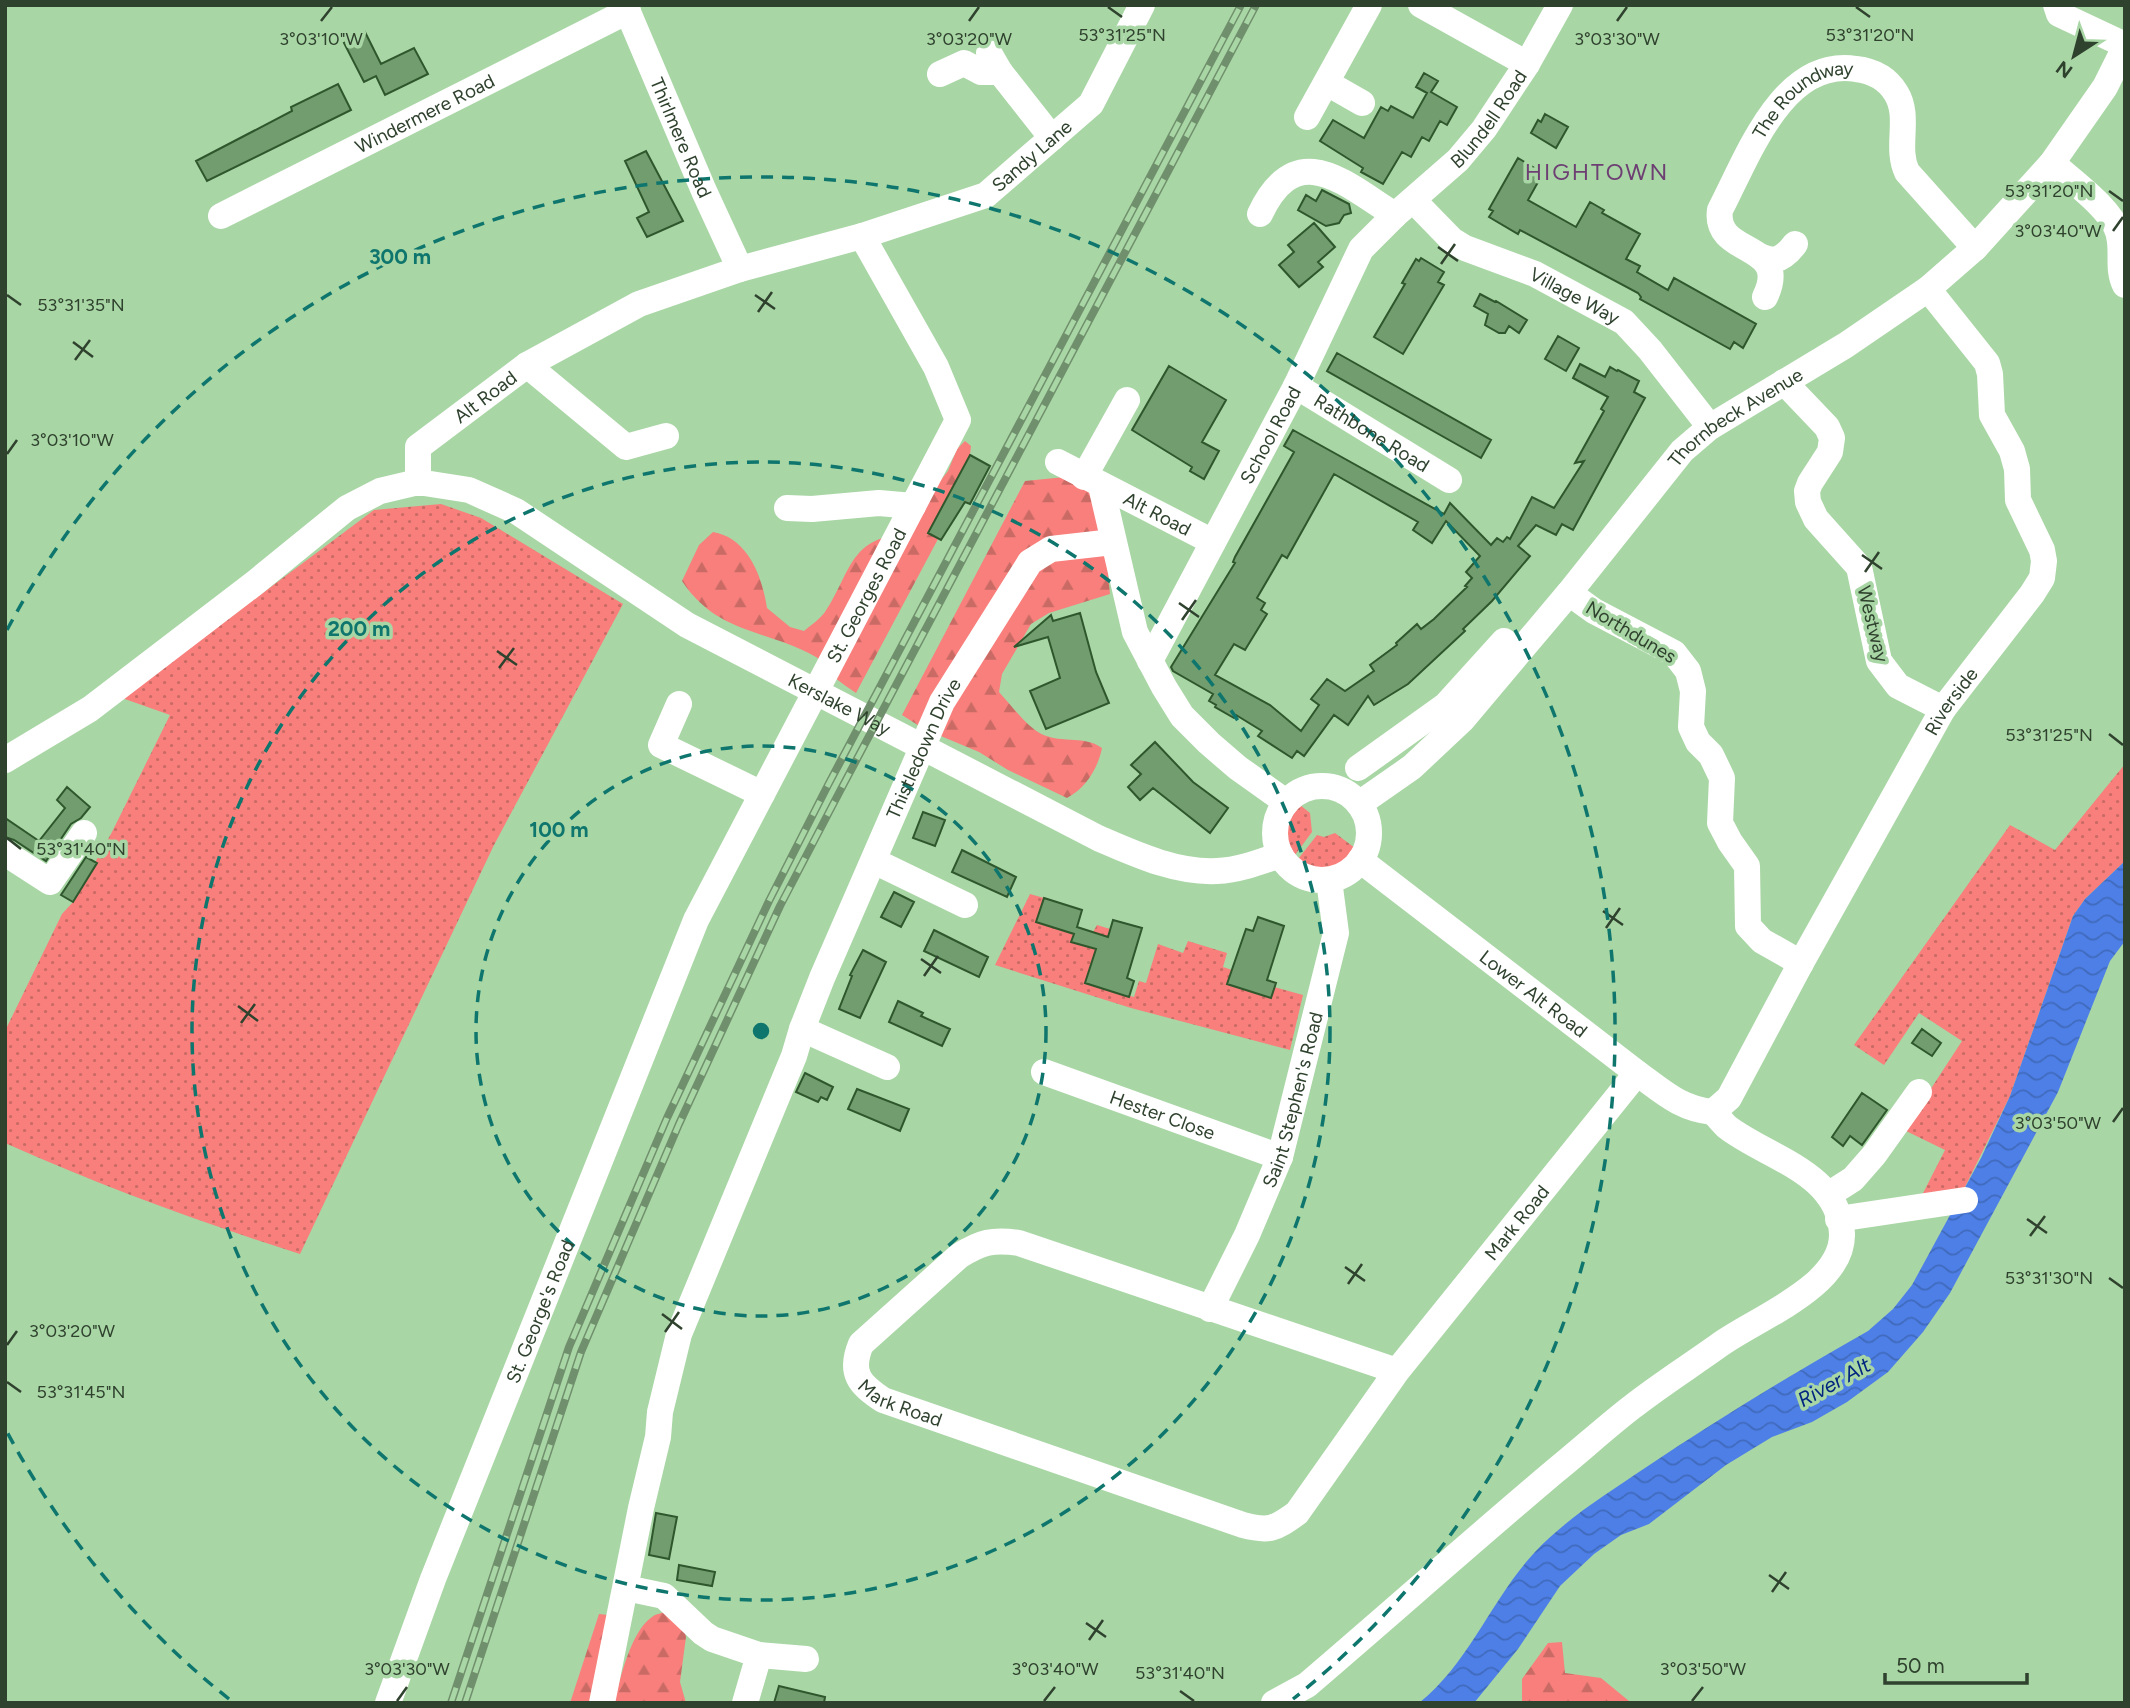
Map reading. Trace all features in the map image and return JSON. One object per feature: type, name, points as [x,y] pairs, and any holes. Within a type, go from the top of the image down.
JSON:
[{"type":"street","name":"Sandy Lane","points":[[862,236],[986,195],[1091,104],[1142,5]]},
{"type":"street","points":[[1307,117],[1369,5]]},
{"type":"street","points":[[1421,5],[1527,64]]},
{"type":"street","name":"Blundell Road","points":[[1404,207],[1466,150],[1484,129],[1527,64],[1560,5]]},
{"type":"street","points":[[2056,5],[2059,14],[2125,46]]},
{"type":"street","name":"Windermere Road","points":[[221,216],[627,8]]},
{"type":"street","name":"Thirlmere Road","points":[[627,8],[740,269]]},
{"type":"street","name":"Thornbeck Avenue","points":[[1359,804],[1412,767],[1454,712],[1569,593],[1682,451],[1710,426],[1846,345],[1928,289],[1975,248],[2115,93],[2125,46]]},
{"type":"street","points":[[940,74],[964,63],[981,72],[995,63],[1052,138]]},
{"type":"street","name":"The Roundway","points":[[1762,257],[1729,237],[1722,229],[1720,210],[1773,109],[1780,101],[1801,82],[1813,76],[1826,71],[1850,68],[1875,74],[1896,92],[1903,112],[1905,167],[1916,183],[1975,248]]},
{"type":"street","points":[[1327,83],[1362,103]]},
{"type":"street","points":[[2052,163],[2116,223],[2120,238],[2121,277],[2125,285]]},
{"type":"street","name":"Village Way","points":[[1260,214],[1274,190],[1298,173],[1311,171],[1334,177],[1404,207],[1465,248],[1535,274],[1624,322],[1650,350],[1710,426]]},
{"type":"street","name":"School Road","points":[[1150,661],[1296,386],[1361,249],[1404,207]]},
{"type":"street","name":"Alt Road","points":[[367,496],[385,475],[438,430],[527,365],[639,304],[740,269],[862,236]]},
{"type":"street","name":"St. Georges Road","points":[[696,920],[958,420],[936,367],[862,236]]},
{"type":"street","points":[[1762,257],[1779,259],[1786,255],[1794,244]]},
{"type":"street","points":[[1762,257],[1769,265],[1771,274],[1765,297]]},
{"type":"street","name":"Riverside","points":[[1713,1112],[1729,1098],[1943,709],[2042,578],[2042,551],[2018,500],[2017,470],[2012,451],[1992,415],[1987,363],[1928,289]]},
{"type":"street","points":[[527,365],[626,447],[666,436]]},
{"type":"street","name":"Westway","points":[[1784,382],[1827,428],[1832,438],[1830,452],[1807,491],[1808,502],[1816,519],[1859,568],[1879,661],[1898,686],[1943,709]]},
{"type":"street","name":"Rathbone Road","points":[[1296,386],[1450,480]]},
{"type":"street","points":[[1093,482],[1127,400]]},
{"type":"street","points":[[427,483],[438,430]]},
{"type":"street","points":[[418,447],[427,483]]},
{"type":"street","name":"Alt Road","points":[[1058,462],[1213,542]]},
{"type":"street","name":"Alt Road","points":[[1093,482],[1113,542]]},
{"type":"street","points":[[5,760],[90,709],[245,591],[347,508],[367,496],[398,485],[427,483]]},
{"type":"street","name":"Kerslake Way","points":[[427,483],[469,490],[516,510],[687,625],[1098,838],[1134,854],[1181,868],[1217,871],[1246,866],[1280,855]]},
{"type":"street","points":[[787,508],[812,509],[878,503],[913,506]]},
{"type":"street","points":[[1113,542],[1135,632],[1182,716],[1238,768],[1286,802]]},
{"type":"street","name":"Thistledown Drive","points":[[602,1703],[658,1437],[660,1412],[679,1334],[794,1056],[802,1029],[942,702],[1024,569],[1038,555],[1051,550],[1113,542]]},
{"type":"street","name":"Northdunes","points":[[1569,593],[1594,611],[1674,653],[1688,670],[1693,691],[1691,727],[1698,742],[1711,755],[1722,778],[1720,823],[1747,866],[1748,926],[1762,941],[1801,963]]},
{"type":"street","points":[[1358,768],[1454,712],[1504,641]]},
{"type":"street","points":[[679,704],[661,745],[762,794]]},
{"type":"street","points":[[1323,786],[1343,791],[1359,804],[1366,817],[1369,832],[1367,847],[1360,860],[1346,873],[1329,880],[1314,880],[1300,875],[1280,855],[1275,841],[1275,827],[1286,802],[1303,789],[1323,786]]},
{"type":"street","points":[[5,853],[50,882],[84,833]]},
{"type":"street","name":"Lower Alt Road","points":[[1360,860],[1637,1073],[1681,1104],[1694,1110],[1713,1112]]},
{"type":"street","points":[[874,861],[965,905]]},
{"type":"street","name":"Saint Stephen's Road","points":[[1210,1309],[1247,1235],[1280,1157],[1336,933],[1329,880]]},
{"type":"street","name":"St. George's Road","points":[[388,1703],[439,1566],[696,920]]},
{"type":"street","points":[[802,1029],[887,1067]]},
{"type":"street","name":"Hester Close","points":[[1044,1072],[1280,1157]]},
{"type":"street","name":"Mark Road","points":[[1396,1371],[1019,1243],[998,1240],[976,1245],[959,1256],[861,1345],[854,1360],[859,1378],[866,1389],[883,1400],[1264,1531],[1281,1525],[1297,1513],[1396,1371],[1637,1073]]},
{"type":"street","points":[[1828,1195],[1853,1179],[1874,1155],[1919,1091]]},
{"type":"street","points":[[1274,1703],[1314,1679],[1632,1407],[1733,1335],[1810,1289],[1826,1276],[1839,1250],[1842,1233],[1828,1195],[1814,1178],[1727,1127],[1713,1112]]},
{"type":"street","points":[[1838,1219],[1965,1200]]},
{"type":"street","points":[[626,1588],[664,1596],[712,1639],[759,1656],[806,1659]]},
{"type":"street","points":[[745,1703],[759,1656]]},
{"type":"green space","points":[[965,441],[971,446],[970,455],[928,533],[938,539],[856,693],[834,677],[816,657],[744,629],[711,612],[682,581],[699,545],[713,532],[725,536],[736,542],[751,560],[761,583],[767,608],[790,627],[804,631],[825,612],[860,552],[882,538],[898,535],[948,471],[957,449]]},
{"type":"green space","points":[[1065,477],[1090,493],[1103,525],[1110,594],[1049,613],[1031,624],[1002,674],[999,692],[1038,732],[1054,738],[1087,741],[1102,748],[1090,777],[1080,789],[1067,798],[1008,770],[979,752],[924,729],[902,715],[1025,481]]},
{"type":"green space","points":[[441,504],[481,518],[623,604],[494,845],[300,1254],[151,1203],[5,1143],[5,1031],[62,914],[73,902],[112,832],[170,715],[122,698],[374,510]]},
{"type":"green space","points":[[2125,764],[2125,861],[2085,899],[2073,916],[2010,1096],[1961,1195],[1918,1203],[1945,1150],[1904,1130],[1962,1041],[1919,1013],[1884,1065],[1854,1045],[2010,825],[2055,850]]},
{"type":"green space","points":[[1300,805],[1310,813],[1312,832],[1292,859],[1286,844],[1286,823]]},
{"type":"green space","points":[[1335,833],[1355,848],[1343,863],[1336,868],[1320,872],[1295,863],[1317,835],[1324,837]]},
{"type":"green space","points":[[1030,894],[1044,898],[1037,922],[1074,934],[1072,941],[1079,944],[1084,929],[1093,932],[1097,925],[1110,929],[1098,969],[1090,967],[1085,983],[1134,997],[1139,981],[1146,983],[1158,944],[1183,953],[1188,941],[1227,953],[1223,967],[1232,970],[1227,984],[1270,998],[1274,987],[1303,995],[1290,1050],[1131,1008],[995,965]]},
{"type":"green space","points":[[667,1611],[684,1629],[686,1637],[680,1682],[686,1703],[614,1703],[627,1656],[638,1633],[653,1616]]},
{"type":"green space","points":[[599,1614],[608,1615],[589,1703],[570,1703]]},
{"type":"green space","points":[[1562,1642],[1565,1673],[1601,1678],[1629,1701],[1640,1703],[1522,1703],[1522,1679],[1548,1643]]},
{"type":"water","name":"River Alt","points":[[2125,861],[2125,941],[2110,961],[2058,1092],[1950,1293],[1923,1332],[1888,1372],[1847,1402],[1812,1422],[1772,1437],[1726,1465],[1649,1524],[1621,1535],[1594,1554],[1560,1586],[1518,1649],[1474,1703],[1419,1703],[1437,1687],[1467,1650],[1519,1570],[1560,1528],[1700,1432],[1868,1331],[1893,1309],[1912,1285],[1981,1158],[2010,1096],[2073,916],[2085,899]]},
{"type":"building","points":[[365,32],[381,64],[414,48],[428,74],[385,95],[376,76],[364,82],[344,43]]},
{"type":"building","points":[[1424,73],[1438,81],[1431,92],[1457,107],[1447,125],[1440,121],[1429,141],[1422,137],[1411,157],[1402,152],[1383,184],[1361,172],[1363,168],[1320,141],[1333,120],[1364,138],[1381,107],[1388,111],[1391,106],[1413,118],[1427,93],[1416,87]]},
{"type":"building","points":[[338,84],[351,110],[207,181],[196,161],[292,111],[291,107]]},
{"type":"building","points":[[1545,114],[1568,127],[1556,148],[1531,133]]},
{"type":"building","points":[[646,151],[683,221],[647,237],[637,218],[649,212],[625,161]]},
{"type":"building","points":[[1518,158],[1543,173],[1528,200],[1576,227],[1590,202],[1604,210],[1602,213],[1640,234],[1626,259],[1640,266],[1637,272],[1668,290],[1674,278],[1756,324],[1743,348],[1734,342],[1730,349],[1640,299],[1638,293],[1520,230],[1518,234],[1489,217],[1493,211],[1489,209]]},
{"type":"building","points":[[1322,190],[1349,204],[1351,213],[1344,215],[1339,223],[1326,226],[1298,210],[1306,195],[1316,201]]},
{"type":"building","points":[[1314,223],[1335,247],[1318,262],[1323,267],[1299,287],[1279,265],[1294,252],[1288,245]]},
{"type":"building","points":[[1421,258],[1444,272],[1438,282],[1444,285],[1403,354],[1374,337],[1405,284],[1402,283],[1416,259],[1419,261]]},
{"type":"building","points":[[1480,294],[1527,320],[1519,333],[1509,326],[1505,333],[1499,333],[1485,325],[1488,314],[1474,306]]},
{"type":"building","points":[[1558,336],[1579,348],[1566,371],[1545,359]]},
{"type":"building","points":[[1337,353],[1491,440],[1481,458],[1327,371]]},
{"type":"building","points":[[1580,364],[1605,377],[1610,367],[1639,381],[1634,392],[1645,398],[1573,530],[1562,524],[1556,535],[1536,525],[1518,546],[1530,556],[1492,601],[1463,629],[1465,631],[1408,684],[1374,705],[1368,696],[1348,725],[1334,715],[1304,756],[1297,751],[1292,758],[1258,736],[1262,731],[1236,715],[1234,718],[1215,707],[1216,705],[1209,701],[1213,694],[1173,671],[1171,667],[1235,563],[1235,557],[1294,452],[1284,446],[1293,430],[1444,514],[1450,503],[1491,545],[1497,538],[1503,542],[1507,537],[1510,539],[1532,497],[1554,508],[1584,461],[1575,463],[1604,411],[1601,409],[1608,397],[1573,378]],"holes":[[[1334,474],[1418,522],[1413,530],[1432,543],[1446,521],[1480,556],[1466,572],[1472,578],[1465,586],[1467,587],[1421,629],[1417,624],[1396,643],[1397,645],[1370,665],[1374,671],[1345,691],[1327,679],[1311,699],[1319,705],[1301,731],[1270,705],[1215,675],[1234,644],[1245,650],[1267,614],[1261,610],[1265,603],[1257,598],[1282,555],[1287,558]]]},
{"type":"building","points":[[1169,366],[1226,400],[1202,442],[1219,451],[1204,479],[1190,471],[1192,467],[1132,430]]},
{"type":"building","points":[[970,455],[990,466],[970,504],[965,502],[941,540],[928,533]]},
{"type":"building","points":[[1080,613],[1096,672],[1109,703],[1046,729],[1030,691],[1060,678],[1048,637],[1014,647],[1051,615],[1053,621]]},
{"type":"building","points":[[1155,742],[1193,782],[1228,808],[1210,833],[1153,788],[1140,800],[1128,787],[1141,774],[1131,765]]},
{"type":"building","points":[[67,787],[90,807],[81,818],[71,824],[46,861],[5,837],[5,818],[39,841],[65,808],[57,800]]},
{"type":"building","points":[[923,812],[945,820],[935,846],[913,838]]},
{"type":"building","points":[[962,850],[1016,877],[1007,897],[952,872]]},
{"type":"building","points":[[86,857],[97,863],[73,902],[61,895]]},
{"type":"building","points":[[894,892],[914,902],[901,927],[881,917]]},
{"type":"building","points":[[1044,898],[1082,910],[1077,927],[1108,937],[1113,920],[1142,928],[1127,978],[1134,981],[1129,997],[1085,983],[1096,949],[1071,942],[1074,934],[1036,922]]},
{"type":"building","points":[[1258,917],[1284,926],[1267,980],[1276,983],[1271,998],[1227,984],[1246,929],[1253,931]]},
{"type":"building","points":[[934,930],[988,957],[979,977],[924,951]]},
{"type":"building","points":[[863,950],[886,962],[860,1018],[839,1009],[852,976],[850,975]]},
{"type":"building","points":[[898,1001],[923,1013],[921,1016],[950,1029],[942,1046],[889,1022]]},
{"type":"building","points":[[1922,1029],[1941,1043],[1932,1056],[1912,1043]]},
{"type":"building","points":[[805,1073],[833,1087],[827,1100],[821,1097],[818,1102],[796,1092]]},
{"type":"building","points":[[857,1089],[909,1109],[900,1131],[848,1109]]},
{"type":"building","points":[[1862,1093],[1887,1110],[1862,1145],[1850,1136],[1843,1146],[1832,1137]]},
{"type":"building","points":[[656,1513],[677,1517],[669,1559],[649,1555]]},
{"type":"building","points":[[679,1565],[715,1572],[712,1586],[677,1580]]},
{"type":"building","points":[[779,1686],[825,1697],[824,1703],[774,1703]]},
{"type":"railway","points":[[451,1703],[569,1347],[667,1118],[769,901],[828,785],[1241,5]]},
{"type":"railway","points":[[465,1703],[581,1352],[679,1124],[780,906],[1256,5]]},
{"type":"district","name":"HIGHTOWN","points":[[1597,172]]}]
